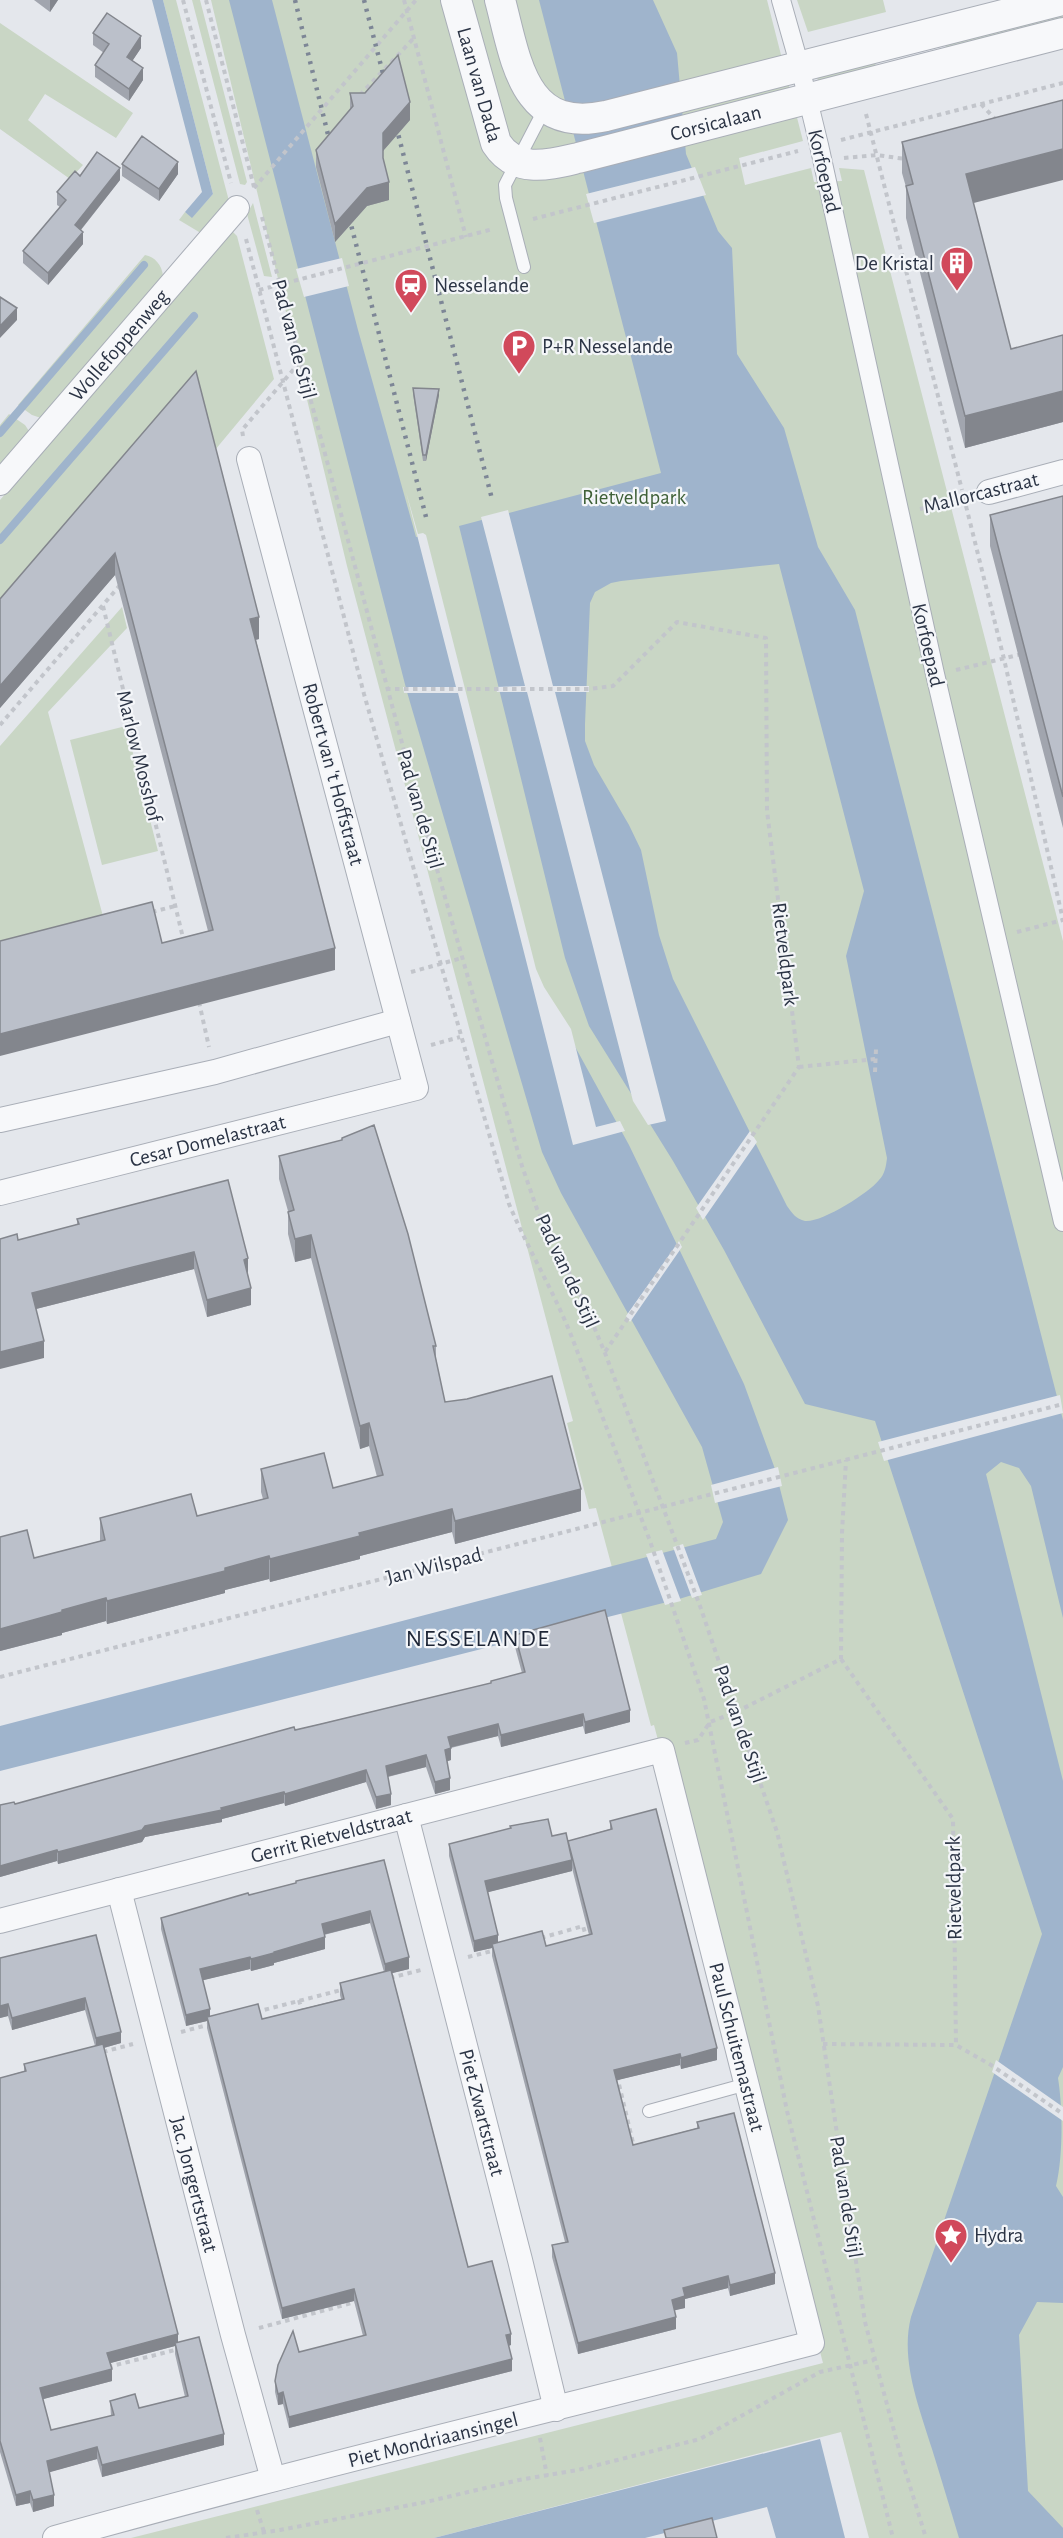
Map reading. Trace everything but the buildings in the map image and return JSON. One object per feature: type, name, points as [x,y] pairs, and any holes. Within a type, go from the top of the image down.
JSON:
[{"type":"street","name":"Laan van Dada","points":[[456,0],[492,133],[501,151],[516,162]]},
{"type":"street","name":"Laan van Dada","points":[[500,0],[520,73],[531,94],[556,113]]},
{"type":"street","name":"Korfoepad","points":[[781,0],[800,67],[820,153],[935,674],[1063,1222]]},
{"type":"street","name":"Corsicalaan","points":[[556,113],[595,119],[1062,0]]},
{"type":"street","name":"Corsicalaan","points":[[516,162],[534,166],[578,158],[1063,33]]},
{"type":"street","points":[[906,40],[915,70]]},
{"type":"street","name":"Wollefoppenweg","points":[[0,483],[251,205]]},
{"type":"street","name":"Robert van 't Hoffstraat","points":[[249,459],[416,1088]]},
{"type":"street","name":"Mallorcastraat","points":[[989,492],[1063,472]]},
{"type":"street","points":[[0,1120],[215,1072],[398,1021]]},
{"type":"street","name":"Cesar Domelastraat","points":[[0,1193],[416,1088]]},
{"type":"street","name":"Gerrit Rietveldstraat","points":[[0,1921],[662,1750]]},
{"type":"street","name":"Paul Schuitemastraat","points":[[662,1750],[812,2343]]},
{"type":"street","name":"Piet Zwartstraat","points":[[406,1816],[512,2226],[546,2411]]},
{"type":"street","name":"Jac. Jongertstraat","points":[[119,1890],[233,2335],[273,2479]]},
{"type":"street","name":"Piet Mondriaansingel","points":[[55,2538],[273,2479],[812,2343]]},
{"type":"lane","points":[[524,267],[505,189],[516,162],[556,113]]},
{"type":"lane","points":[[649,2111],[747,2084]]},
{"type":"path","name":"Pad van de Stijl","points":[[183,0],[279,285],[386,689],[522,1166],[537,1209],[581,1296],[605,1353],[700,1606],[777,1832],[807,1953],[865,2322],[926,2538]]},
{"type":"path","name":"Pad van de Stijl","points":[[206,0],[254,188],[251,205],[259,290],[282,382],[361,682],[439,964],[509,1204],[524,1241],[557,1301],[640,1514],[676,1612],[710,1722],[788,2111],[893,2538]]},
{"type":"path","points":[[404,0],[466,237]]},
{"type":"path","points":[[254,188],[416,0]]},
{"type":"path","points":[[353,103],[414,38]]},
{"type":"path","points":[[259,290],[746,164],[820,153],[981,104],[1062,84]]},
{"type":"path","points":[[981,104],[1001,126]]},
{"type":"path","points":[[820,153],[876,155],[903,159],[913,157]]},
{"type":"path","points":[[249,459],[242,430],[300,363]]},
{"type":"path","name":"Mallorcastraat","points":[[899,513],[989,492]]},
{"type":"path","points":[[0,724],[123,582]]},
{"type":"path","name":"Marlow Mosshof","points":[[103,606],[186,949]]},
{"type":"path","name":"Rietveldpark","points":[[386,689],[589,689],[613,686],[677,622],[766,638],[767,811],[799,1067]]},
{"type":"path","points":[[935,674],[1024,654]]},
{"type":"path","points":[[142,914],[175,906]]},
{"type":"path","points":[[996,937],[1063,920]]},
{"type":"path","points":[[387,978],[462,958]]},
{"type":"path","points":[[197,993],[215,1072]]},
{"type":"path","points":[[875,1072],[876,1049]]},
{"type":"path","points":[[605,1353],[799,1067],[875,1059]]},
{"type":"path","name":"Jan Wilspad","points":[[0,1677],[1063,1404]]},
{"type":"path","points":[[662,1750],[698,1740],[710,1722],[736,1712],[841,1659],[842,1533],[846,1460]]},
{"type":"path","name":"Rietveldpark","points":[[841,1659],[953,1819],[956,2045]]},
{"type":"path","points":[[530,1941],[583,1926],[589,1949]]},
{"type":"path","points":[[388,1978],[497,1950]]},
{"type":"path","points":[[245,2015],[355,1986]]},
{"type":"path","points":[[299,2000],[305,2023]]},
{"type":"path","points":[[100,2053],[212,2024]]},
{"type":"path","points":[[823,2044],[956,2045],[992,2065],[1063,2114]]},
{"type":"path","points":[[619,2071],[617,2078],[637,2157]]},
{"type":"path","points":[[233,2335],[364,2300]]},
{"type":"path","points":[[107,2367],[187,2347]]},
{"type":"path","points":[[226,2538],[280,2530],[547,2476],[700,2439],[820,2372],[874,2360]]},
{"type":"path","points":[[546,2411],[547,2476]]},
{"type":"green space","points":[[163,0],[176,0],[229,201],[206,232],[199,232],[179,220],[185,212],[192,217],[213,194]]},
{"type":"green space","points":[[192,0],[200,0],[247,182],[245,185],[240,184]]},
{"type":"green space","name":"Rietveldpark","points":[[211,0],[767,0],[803,141],[739,158],[745,185],[811,168],[814,182],[842,181],[839,168],[864,170],[1063,941],[1063,2538],[869,2538],[841,2432],[434,2538],[131,2538],[823,2363],[654,1725],[651,1726],[596,1508],[589,1509],[567,1423],[573,1421],[347,566]]},
{"type":"green space","points":[[797,0],[883,0],[886,12],[808,32]]},
{"type":"green space","points":[[1063,10],[1063,22],[947,52],[944,41]]},
{"type":"green space","points":[[0,23],[133,113],[116,138],[45,94],[28,120],[83,165],[70,179],[0,129]]},
{"type":"green space","points":[[874,59],[877,70],[819,85],[816,73]]},
{"type":"green space","points":[[253,203],[272,277],[264,276],[247,214]]},
{"type":"green space","points":[[228,231],[237,236],[274,379],[215,450],[0,614],[0,500],[219,245]]},
{"type":"green space","points":[[145,255],[157,262],[163,276],[41,418],[32,415],[18,405]]},
{"type":"green space","points":[[9,414],[25,425],[29,431],[0,465],[0,425]]},
{"type":"green space","points":[[122,607],[127,628],[48,712],[104,920],[0,947],[0,746]]},
{"type":"green space","points":[[126,726],[158,851],[102,865],[70,740]]},
{"type":"water","points":[[152,0],[163,0],[213,194],[192,218],[185,212],[202,192]]},
{"type":"water","points":[[229,0],[272,0],[358,330],[416,537],[423,536],[533,970],[629,1145],[744,1384],[775,1469],[788,1520],[761,1574],[679,1599],[0,1771],[0,1726],[716,1539],[723,1522],[702,1447],[561,1193],[542,1152],[407,692]]},
{"type":"water","points":[[539,0],[653,0],[677,53],[686,154],[718,231],[732,248],[737,354],[784,428],[818,547],[855,610],[1063,1420],[1063,1618],[1031,1486],[1019,1468],[1001,1462],[986,1474],[1063,1781],[1063,2067],[1058,2078],[1062,2133],[1056,2186],[1063,2197],[1063,2303],[1037,2302],[1019,2335],[1028,2491],[1063,2528],[1063,2538],[959,2538],[912,2383],[908,2350],[911,2317],[1042,1934],[875,1421],[805,1404],[724,1250],[673,1161],[589,1026],[565,958],[459,526],[661,473]],"holes":[[[779,564],[864,891],[846,956],[887,1158],[886,1164],[884,1173],[874,1186],[833,1212],[805,1221],[797,1217],[787,1206],[673,979],[659,935],[641,850],[594,765],[585,741],[590,603],[595,592],[611,583],[621,581]]]},
{"type":"water","points":[[820,2439],[845,2538],[776,2538],[767,2507],[645,2538],[434,2538]]},
{"type":"pier","points":[[695,167],[706,195],[594,223],[586,194]]},
{"type":"pier","points":[[342,258],[349,286],[304,297],[296,269]]},
{"type":"pier","points":[[406,492],[418,534],[426,535],[536,969],[544,987],[571,1029],[596,1127],[620,1121],[625,1131],[573,1145],[458,693],[404,693],[403,687],[456,687]]},
{"type":"pier","points":[[508,510],[553,686],[589,686],[589,692],[555,692],[666,1121],[648,1125],[633,1101],[527,692],[497,692],[495,687],[525,686],[481,517]]},
{"type":"pier","points":[[750,1131],[757,1142],[703,1220],[696,1208]]},
{"type":"pier","points":[[679,1241],[682,1247],[630,1322],[626,1316]]},
{"type":"pier","points":[[1060,1395],[1063,1413],[884,1461],[878,1442]]},
{"type":"pier","points":[[778,1467],[782,1486],[715,1503],[711,1485]]},
{"type":"pier","points":[[683,1544],[702,1595],[692,1598],[673,1547]]},
{"type":"pier","points":[[662,1550],[681,1601],[665,1605],[646,1554]]},
{"type":"pier","points":[[996,2060],[1063,2107],[1063,2121],[992,2072]]},
{"type":"waterway","points":[[0,433],[144,265]]},
{"type":"waterway","points":[[0,540],[194,316]]},
{"type":"railway","points":[[295,0],[332,151]]},
{"type":"railway","points":[[364,0],[387,89]]},
{"type":"railway","points":[[394,118],[492,499]]},
{"type":"railway","points":[[347,209],[426,517]]},
{"type":"place","name":"De Kristal","points":[[957,292]]},
{"type":"place","name":"Nesselande","points":[[411,314]]},
{"type":"place","name":"P+R Nesselande","points":[[519,375]]},
{"type":"place","name":"Hydra","points":[[951,2264]]},
{"type":"district","name":"NESSELANDE","points":[[478,1639]]}]
